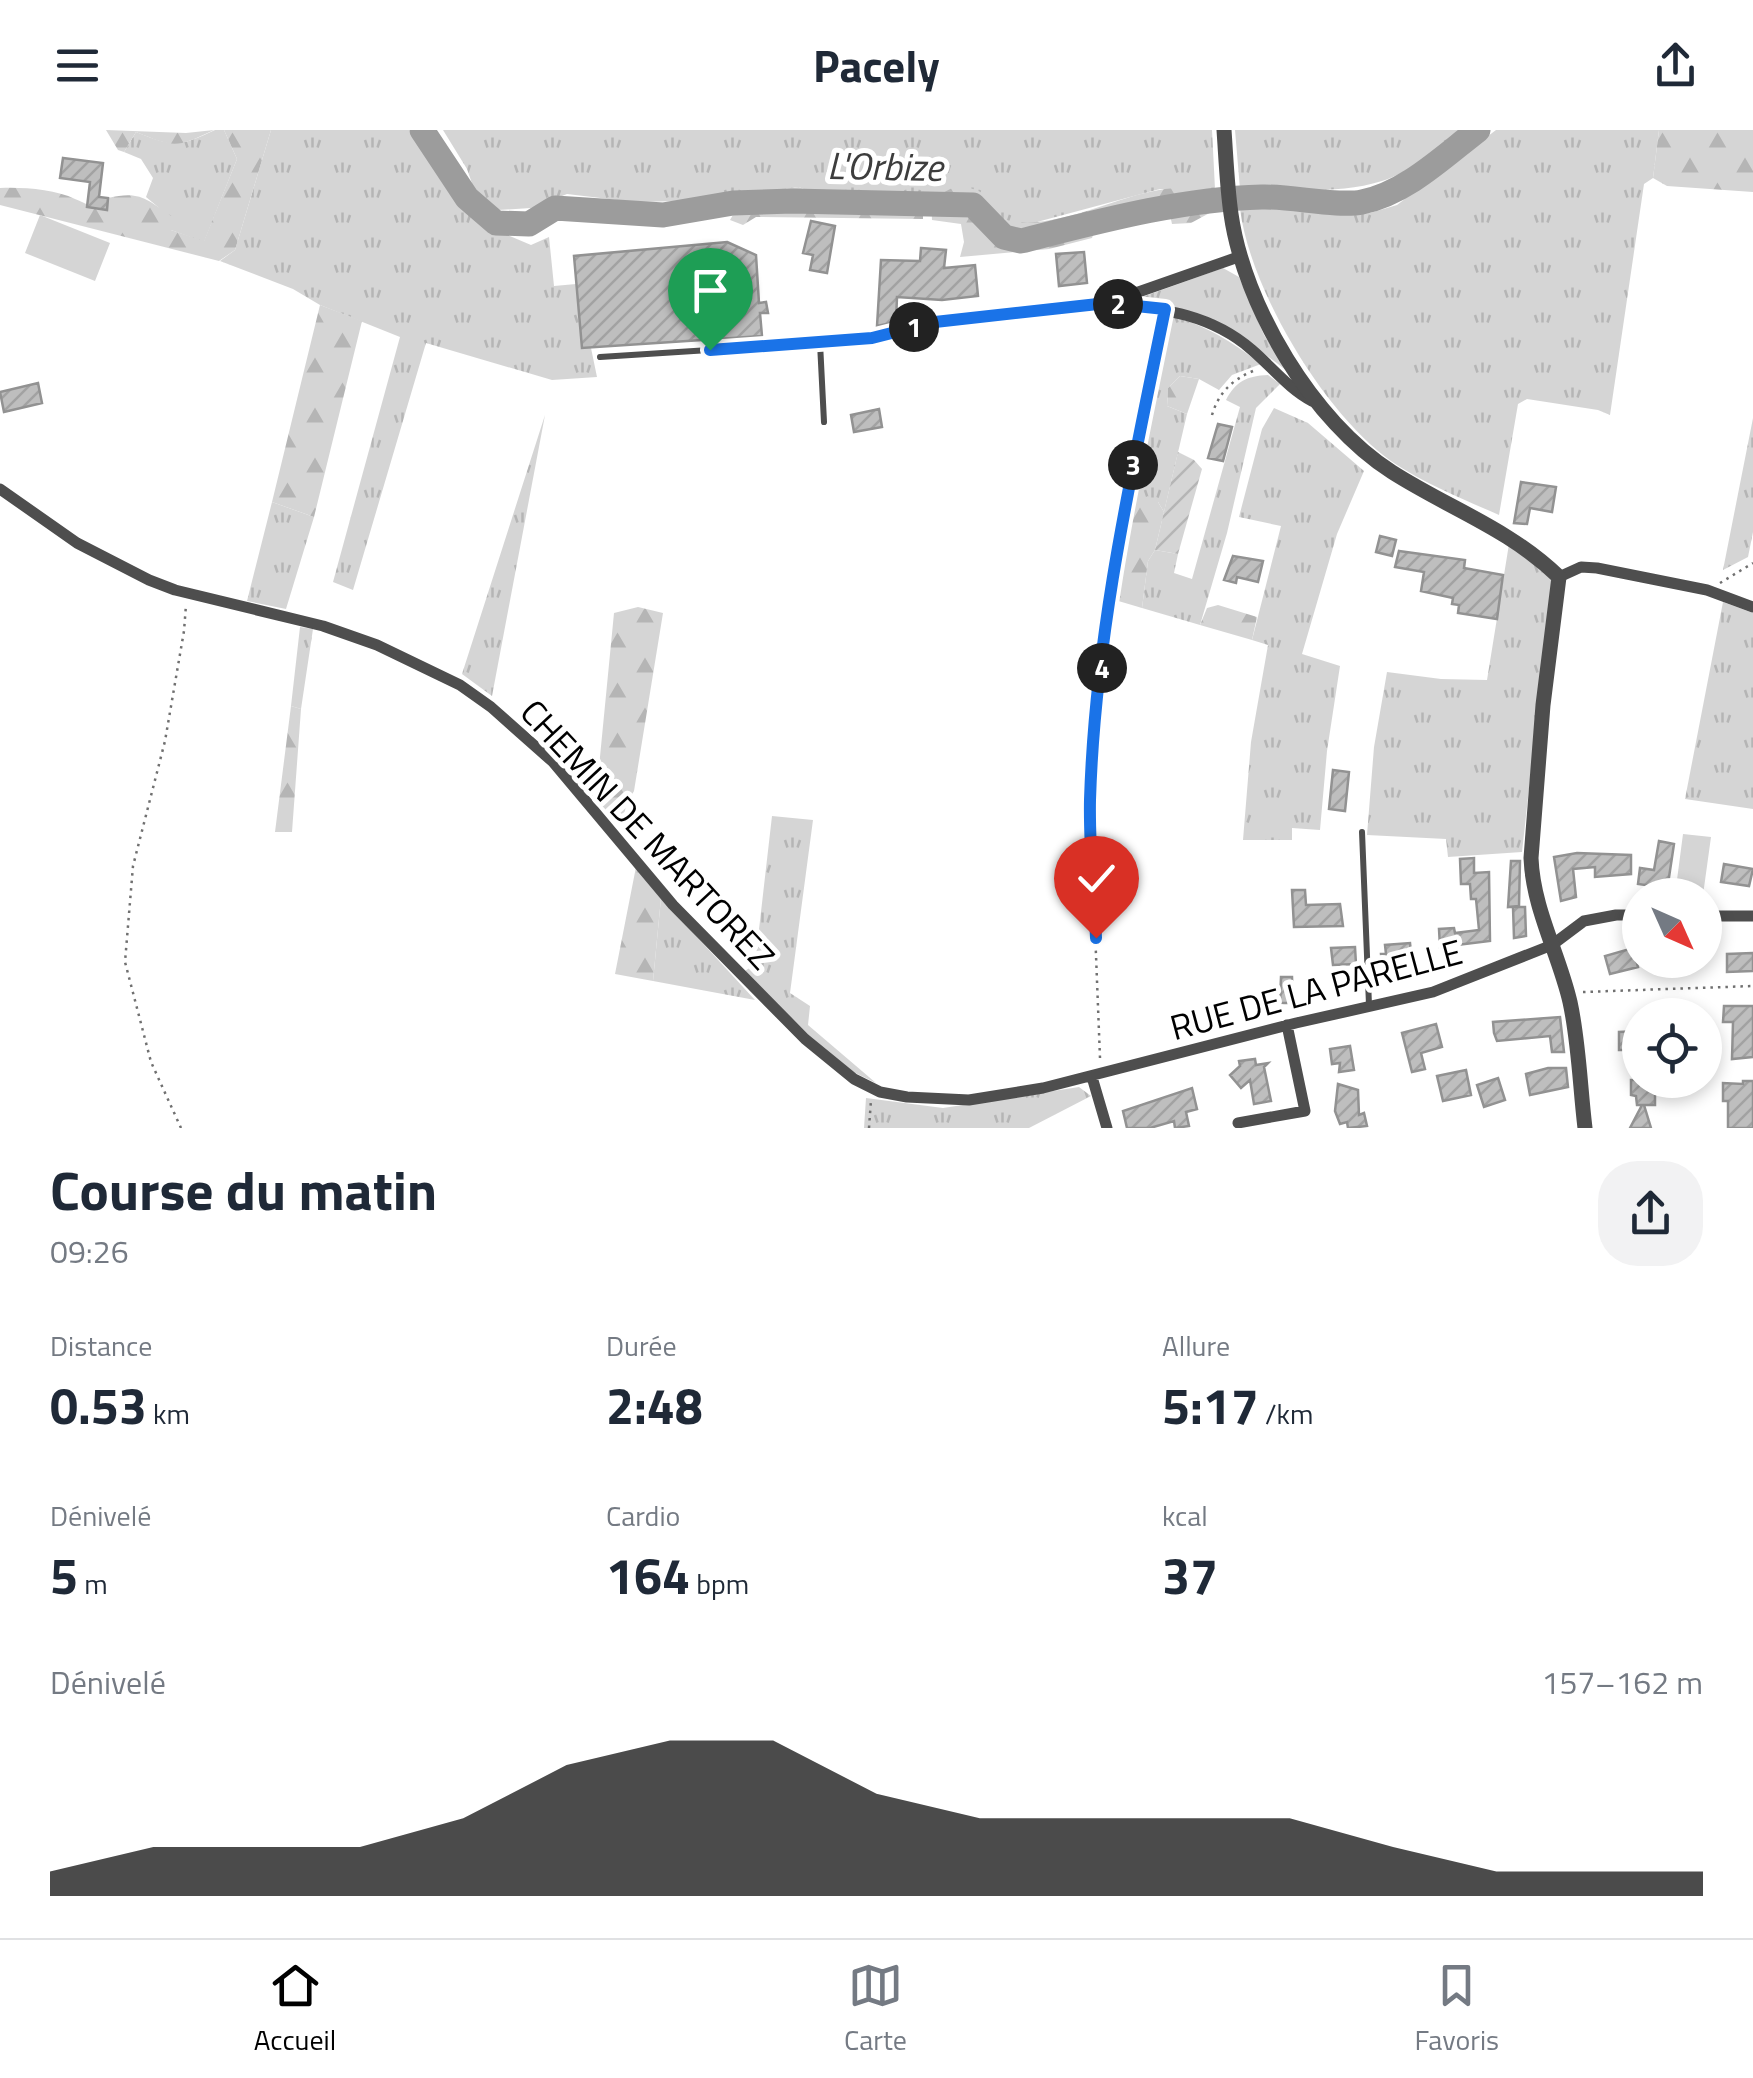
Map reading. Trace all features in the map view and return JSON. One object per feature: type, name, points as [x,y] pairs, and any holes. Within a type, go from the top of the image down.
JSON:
[{"type":"street","points":[[1224,130],[1230,206],[1241,256],[1270,326],[1316,403],[1374,460],[1513,538],[1559,577]]},
{"type":"street","points":[[1107,303],[1241,256]]},
{"type":"street","points":[[820,343],[872,338],[935,322],[1107,303],[1165,309],[1193,315],[1218,327],[1248,346],[1299,394],[1316,403]]},
{"type":"street","name":"CHEMIN DE MARTOREZ","points":[[0,488],[39,518],[104,558],[150,580],[186,593],[324,626],[377,645],[425,666],[491,707],[554,762],[714,949],[833,1064],[872,1088],[907,1098],[968,1100],[1096,1076]]},
{"type":"street","points":[[1559,577],[1580,567],[1598,568],[1707,590],[1753,606]]},
{"type":"street","points":[[1559,577],[1542,704],[1531,858],[1532,878],[1567,994],[1585,1128]]},
{"type":"street","name":"RUE DE LA PARELLE","points":[[1096,1076],[1287,1025],[1447,988],[1552,945],[1584,921],[1622,914]]},
{"type":"street","points":[[1722,916],[1753,916]]},
{"type":"street","points":[[1238,1123],[1305,1111],[1287,1025]]},
{"type":"street","points":[[1096,1076],[1106,1128]]},
{"type":"lane","points":[[600,358],[820,343],[824,422]]},
{"type":"lane","points":[[1362,832],[1369,1008]]},
{"type":"path","points":[[1096,1076],[1092,782],[1105,632],[1165,309]]},
{"type":"path","points":[[1212,415],[1216,400],[1225,389],[1238,378],[1268,365]]},
{"type":"path","points":[[1707,590],[1753,563]]},
{"type":"path","points":[[181,1128],[151,1062],[126,962],[133,866],[165,740],[184,631],[186,593]]},
{"type":"path","points":[[1567,994],[1753,986]]},
{"type":"path","points":[[868,1128],[872,1088]]},
{"type":"green space","points":[[106,130],[214,130],[175,144],[136,132],[124,152],[118,150]]},
{"type":"green space","points":[[224,130],[237,159],[204,242],[171,230],[158,207],[146,197],[153,178],[141,159],[124,152],[136,132],[176,143]]},
{"type":"green space","points":[[224,130],[271,130],[235,250],[219,261],[0,205],[0,188],[48,191],[106,210],[108,198],[136,196],[173,217],[171,230],[204,241],[237,159]]},
{"type":"green space","points":[[271,130],[409,130],[460,203],[481,224],[531,245],[549,237],[554,286],[576,284],[582,348],[591,348],[597,377],[552,380],[426,343],[353,590],[333,582],[400,337],[220,261],[235,250]]},
{"type":"green space","points":[[443,130],[1212,130],[1215,189],[1160,189],[1037,222],[1011,222],[938,194],[931,199],[923,195],[844,198],[799,187],[684,201],[634,202],[567,194],[531,208],[498,210],[475,192],[467,169]]},
{"type":"green space","points":[[1235,130],[1462,130],[1393,177],[1347,188],[1311,190],[1240,189]]},
{"type":"green space","points":[[1496,130],[1659,130],[1653,178],[1644,184],[1610,415],[1527,399],[1518,404],[1499,515],[1436,487],[1391,461],[1332,403],[1272,306],[1246,240],[1240,209],[1291,208],[1333,215],[1370,213],[1397,205]]},
{"type":"green space","points":[[1659,130],[1753,130],[1753,192],[1667,186],[1653,178]]},
{"type":"green space","points":[[956,186],[983,194],[997,217],[1016,222],[1057,219],[1140,194],[1173,189],[1215,189],[1217,209],[1191,223],[1172,224],[1168,206],[1099,219],[1092,238],[1049,249],[960,257],[964,242],[961,224],[932,220],[931,199]]},
{"type":"green space","points":[[799,187],[844,198],[923,195],[923,219],[756,217],[743,225],[730,220],[746,193]]},
{"type":"green space","points":[[40,215],[110,243],[95,281],[25,253]]},
{"type":"green space","points":[[1223,268],[1239,277],[1264,335],[1287,371],[1215,322],[1178,309],[1131,301]]},
{"type":"green space","points":[[320,305],[362,321],[314,517],[272,502]]},
{"type":"green space","points":[[1169,316],[1218,335],[1261,364],[1232,375],[1219,390],[1199,379],[1180,376],[1168,388],[1167,406],[1187,414],[1164,512],[1158,502],[1134,503]]},
{"type":"green space","points":[[1268,375],[1280,384],[1256,408],[1227,533],[1200,625],[1142,608],[1148,561],[1155,550],[1178,554],[1174,573],[1192,579],[1240,407],[1226,400],[1243,381]]},
{"type":"green space","points":[[1180,376],[1199,379],[1187,414],[1167,406],[1168,388]]},
{"type":"green space","points":[[1274,408],[1308,423],[1364,471],[1337,534],[1302,654],[1340,666],[1320,830],[1292,828],[1292,840],[1243,840],[1251,742],[1268,645],[1252,640],[1281,526],[1239,517],[1262,429]]},
{"type":"green space","points":[[545,415],[492,696],[462,674]]},
{"type":"green space","points":[[1753,418],[1753,532],[1748,557],[1723,570]]},
{"type":"green space","points":[[1178,452],[1202,469],[1178,554],[1155,550]]},
{"type":"green space","points":[[1148,496],[1164,512],[1155,550],[1148,561],[1142,608],[1115,600],[1134,503]]},
{"type":"green space","points":[[272,502],[314,517],[286,609],[247,601]]},
{"type":"green space","points":[[1509,544],[1552,580],[1522,852],[1448,857],[1446,839],[1367,835],[1374,747],[1387,672],[1487,680]]},
{"type":"green space","points":[[1723,602],[1753,613],[1753,809],[1685,799]]},
{"type":"green space","points":[[1218,605],[1257,617],[1252,640],[1200,625],[1207,608]]},
{"type":"green space","points":[[638,607],[663,613],[634,791],[626,805],[622,827],[592,795],[599,767],[614,613]]},
{"type":"green space","points":[[300,627],[313,629],[301,709],[291,706]]},
{"type":"green space","points":[[291,706],[301,709],[292,832],[275,832]]},
{"type":"green space","points":[[772,816],[813,820],[790,993],[810,1006],[808,1025],[876,1083],[837,1064],[745,971],[755,964]]},
{"type":"green space","points":[[1683,834],[1711,837],[1705,878],[1677,878]]},
{"type":"green space","points":[[636,867],[661,898],[653,981],[615,974]]},
{"type":"green space","points":[[661,898],[755,1000],[653,981]]},
{"type":"green space","points":[[1079,1087],[1091,1096],[1029,1128],[864,1128],[866,1098],[943,1108]]},
{"type":"building","points":[[63,158],[103,163],[99,197],[108,198],[107,210],[87,207],[90,182],[60,178]]},
{"type":"building","points":[[811,221],[835,226],[827,273],[810,270],[813,255],[803,253]]},
{"type":"building","points":[[727,242],[756,255],[759,303],[766,302],[768,313],[760,313],[762,336],[582,348],[574,256]]},
{"type":"building","points":[[921,248],[946,250],[944,268],[975,265],[978,296],[942,300],[897,297],[896,322],[877,326],[881,260],[920,261]]},
{"type":"building","points":[[1084,252],[1087,283],[1059,286],[1056,254]]},
{"type":"building","points":[[38,383],[42,403],[4,412],[0,392]]},
{"type":"building","points":[[879,409],[882,427],[854,432],[851,415]]},
{"type":"building","points":[[1218,424],[1232,427],[1223,461],[1208,458]]},
{"type":"building","points":[[1521,482],[1556,487],[1552,512],[1530,508],[1527,524],[1514,523]]},
{"type":"building","points":[[1380,536],[1396,540],[1392,556],[1376,552]]},
{"type":"building","points":[[1399,551],[1465,560],[1464,568],[1503,575],[1497,619],[1458,613],[1459,605],[1452,604],[1453,598],[1421,591],[1424,572],[1395,567]]},
{"type":"building","points":[[1233,556],[1263,561],[1258,582],[1237,577],[1236,583],[1224,580]]},
{"type":"building","points":[[1333,770],[1349,772],[1345,811],[1329,809]]},
{"type":"building","points":[[1659,841],[1674,844],[1669,878],[1639,878],[1640,868],[1654,870]]},
{"type":"building","points":[[1577,853],[1631,855],[1631,874],[1595,877],[1595,867],[1573,869],[1576,897],[1561,901],[1554,857]]},
{"type":"building","points":[[1474,858],[1474,873],[1489,872],[1490,941],[1440,947],[1439,929],[1454,928],[1455,933],[1479,930],[1476,899],[1471,899],[1470,884],[1461,884],[1460,859]]},
{"type":"building","points":[[1511,861],[1520,861],[1519,906],[1508,907]]},
{"type":"building","points":[[1724,864],[1753,869],[1749,886],[1722,882]]},
{"type":"building","points":[[1292,890],[1305,890],[1306,905],[1340,904],[1343,926],[1294,927]]},
{"type":"building","points":[[1513,907],[1525,907],[1526,936],[1514,938]]},
{"type":"building","points":[[1410,943],[1412,962],[1382,967],[1385,945]]},
{"type":"building","points":[[1355,947],[1356,964],[1333,965],[1331,948]]},
{"type":"building","points":[[1622,951],[1622,971],[1610,974],[1605,956]]},
{"type":"building","points":[[1753,953],[1753,971],[1727,972],[1727,954]]},
{"type":"building","points":[[1281,977],[1292,977],[1293,1003],[1280,1003]]},
{"type":"building","points":[[1724,1006],[1753,1006],[1753,1057],[1732,1059],[1733,1022],[1723,1022]]},
{"type":"building","points":[[1560,1017],[1564,1052],[1552,1052],[1550,1036],[1497,1041],[1494,1033],[1493,1022]]},
{"type":"building","points":[[1436,1024],[1442,1047],[1421,1053],[1425,1069],[1412,1072],[1402,1033]]},
{"type":"building","points":[[1350,1046],[1354,1070],[1339,1072],[1340,1063],[1332,1064],[1330,1049]]},
{"type":"building","points":[[1255,1059],[1256,1065],[1268,1063],[1264,1067],[1271,1101],[1254,1104],[1250,1080],[1241,1088],[1230,1075],[1240,1066],[1239,1061]]},
{"type":"building","points":[[1566,1068],[1568,1087],[1530,1095],[1526,1074]]},
{"type":"building","points":[[1466,1070],[1471,1095],[1443,1101],[1437,1076]]},
{"type":"building","points":[[1498,1078],[1505,1100],[1484,1107],[1477,1085]]},
{"type":"building","points":[[1753,1081],[1753,1128],[1728,1128],[1723,1083]]},
{"type":"building","points":[[1338,1084],[1358,1090],[1359,1115],[1364,1113],[1367,1126],[1348,1128],[1347,1122],[1340,1124],[1335,1111]]},
{"type":"building","points":[[1192,1088],[1197,1109],[1186,1112],[1189,1126],[1175,1128],[1174,1121],[1150,1128],[1127,1128],[1123,1111]]},
{"type":"building","points":[[1636,1098],[1655,1098],[1655,1105],[1644,1105],[1651,1128],[1630,1128],[1642,1105],[1637,1105]]},
{"type":"waterway","name":"L'Orbize","points":[[422,130],[467,198],[496,223],[529,224],[555,208],[663,215],[733,203],[792,201],[973,205],[1004,237],[1021,241],[1201,202],[1262,197],[1362,202],[1409,182],[1478,130]]},
{"type":"route","points":[[710,350],[872,338],[935,322],[1107,303],[1165,309],[1105,632],[1090,801],[1096,938]]}]
